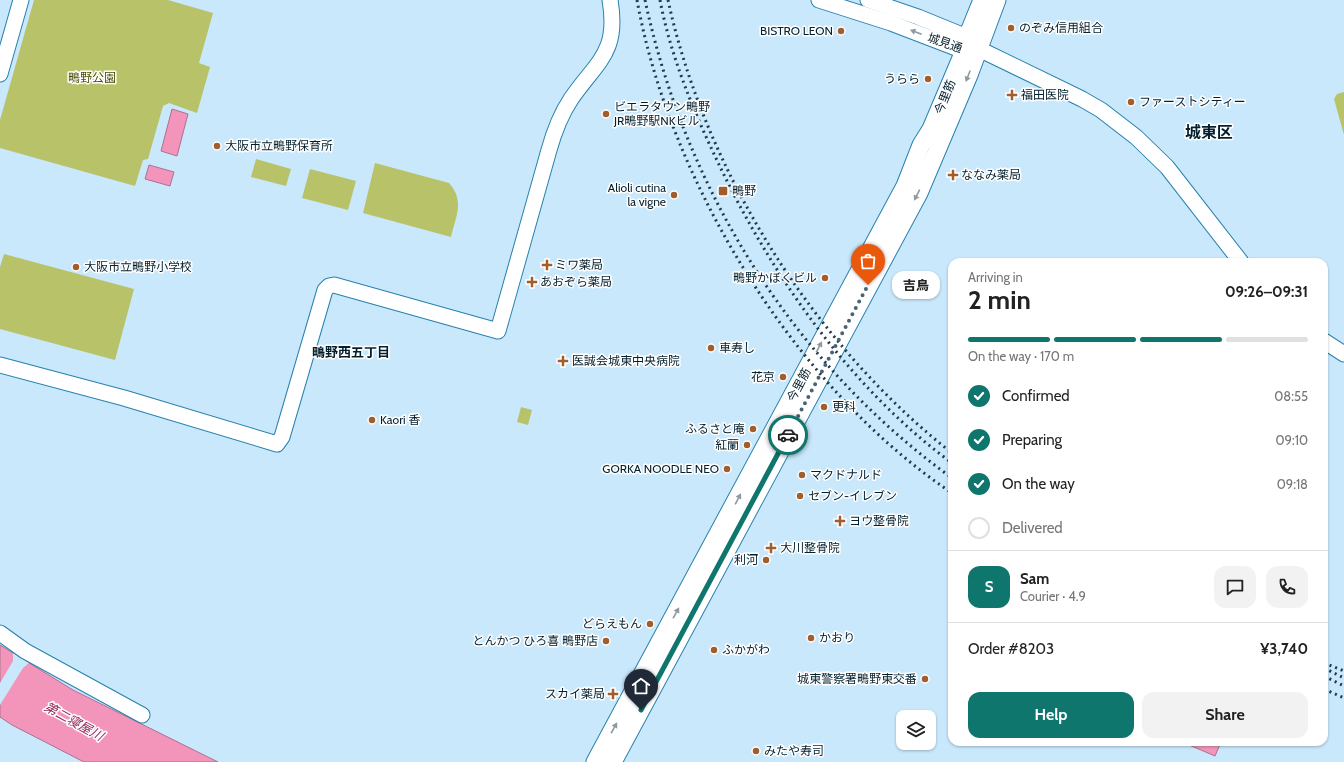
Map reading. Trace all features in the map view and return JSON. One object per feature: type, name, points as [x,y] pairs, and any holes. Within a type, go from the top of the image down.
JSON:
[{"type":"main road","name":"今里筋","points":[[613,762],[919,193],[970,46],[982,0]]},
{"type":"main road","name":"今里筋","points":[[595,762],[905,186],[921,145],[931,129],[970,46],[997,0]]},
{"type":"street","points":[[0,74],[21,0]]},
{"type":"street","points":[[0,365],[124,398],[277,444],[282,437],[325,290],[329,286],[334,285],[498,330],[558,123],[570,100],[599,64],[609,45],[613,21],[610,0]]},
{"type":"street","name":"城見通","points":[[819,0],[970,46]]},
{"type":"street","name":"城見通","points":[[868,0],[918,17],[970,46]]},
{"type":"street","points":[[970,46],[1082,99],[1105,113],[1136,137],[1167,167],[1238,258]]},
{"type":"street","points":[[1328,344],[1344,354]]},
{"type":"street","points":[[0,633],[25,651],[142,715]]},
{"type":"green space","name":"鴫野公園","points":[[34,0],[168,0],[213,13],[199,63],[210,67],[197,113],[169,103],[163,106],[148,159],[143,160],[135,186],[0,148],[0,120]]},
{"type":"green space","points":[[1344,92],[1344,135],[1334,99],[1337,94]]},
{"type":"green space","points":[[256,159],[291,169],[286,186],[251,177]]},
{"type":"green space","points":[[375,163],[449,183],[457,196],[458,202],[457,215],[451,237],[363,213]]},
{"type":"green space","points":[[310,169],[356,181],[348,210],[302,198]]},
{"type":"green space","points":[[4,254],[134,289],[115,360],[0,329],[0,267]]},
{"type":"green space","points":[[521,407],[532,410],[528,425],[517,422]]},
{"type":"water","points":[[172,109],[188,114],[177,156],[161,151]]},
{"type":"water","points":[[149,165],[174,172],[170,186],[145,179]]},
{"type":"water","name":"第二寝屋川","points":[[0,645],[73,690],[218,762],[84,762],[12,725],[0,717]]},
{"type":"water","points":[[1191,746],[1219,746],[1215,756]]},
{"type":"pier","points":[[13,653],[29,663],[23,668],[0,705],[0,683],[13,661]]},
{"type":"railway","points":[[637,0],[654,69],[678,140],[710,209],[748,276],[792,340],[842,398],[895,449],[948,490]]},
{"type":"railway","points":[[645,0],[663,71],[688,139],[718,205],[754,268],[796,327],[843,382],[895,432],[948,475]]},
{"type":"railway","points":[[660,0],[675,59],[689,98],[705,135],[735,197],[785,282],[814,323],[845,362],[878,399],[914,432],[948,460]]},
{"type":"railway","points":[[668,0],[685,64],[709,128],[738,190],[772,250],[811,307],[855,361],[902,410],[948,450]]},
{"type":"railway","points":[[1328,665],[1344,671]]},
{"type":"railway","points":[[1328,670],[1344,678]]},
{"type":"railway","points":[[1328,678],[1344,686]]},
{"type":"railway","points":[[1328,691],[1344,698]]},
{"type":"way so far","points":[[788,435],[868,285]]},
{"type":"place","name":"のぞみ信用組合","points":[[1011,28]]},
{"type":"place","name":"BISTRO LEON","points":[[841,31]]},
{"type":"place","name":"うらら","points":[[928,79]]},
{"type":"place","name":"福田医院","points":[[1012,95]]},
{"type":"place","name":"ファーストシティー","points":[[1131,102]]},
{"type":"place","name":"ビエラタウン鴫野 JR鴫野駅NKビル","points":[[606,114]]},
{"type":"place","name":"大阪市立鴫野保育所","points":[[217,146]]},
{"type":"place","name":"ななみ薬局","points":[[953,175]]},
{"type":"place","name":"鴫野","points":[[723,191]]},
{"type":"place","name":"Alioli cutina la vigne","points":[[674,195]]},
{"type":"place","name":"ミワ薬局","points":[[547,265]]},
{"type":"place","name":"大阪市立鴫野小学校","points":[[76,267]]},
{"type":"place","name":"鴫野かぼくビル","points":[[825,278]]},
{"type":"place","name":"あおぞら薬局","points":[[532,282]]},
{"type":"place","name":"吉鳥","points":[[868,285]]},
{"type":"place","name":"車寿し","points":[[711,348]]},
{"type":"place","name":"医誠会城東中央病院","points":[[563,361]]},
{"type":"place","name":"花京","points":[[783,377]]},
{"type":"place","name":"更科","points":[[824,407]]},
{"type":"place","name":"Kaori 香","points":[[372,420]]},
{"type":"place","name":"ふるさと庵","points":[[753,429]]},
{"type":"place","name":"紅蘭","points":[[747,445]]},
{"type":"place","name":"GORKA NOODLE NEO","points":[[727,469]]},
{"type":"place","name":"マクドナルド","points":[[802,475]]},
{"type":"place","name":"セブン-イレブン","points":[[800,496]]},
{"type":"place","name":"ヨウ整骨院","points":[[840,521]]},
{"type":"place","name":"大川整骨院","points":[[771,548]]},
{"type":"place","name":"利河","points":[[766,560]]},
{"type":"place","name":"どらえもん","points":[[650,624]]},
{"type":"place","name":"かおり","points":[[811,638]]},
{"type":"place","name":"とんかつ ひろ喜 鴫野店","points":[[606,641]]},
{"type":"place","name":"ふかがわ","points":[[714,650]]},
{"type":"place","name":"城東警察署鴫野東交番","points":[[925,679]]},
{"type":"place","name":"スカイ薬局","points":[[613,694]]},
{"type":"place","name":"みたや寿司","points":[[756,751]]},
{"type":"district","name":"城東区","points":[[1209,132]]},
{"type":"district","name":"鴫野西五丁目","points":[[351,352]]},
{"type":"route","points":[[641,710],[788,435]]}]
